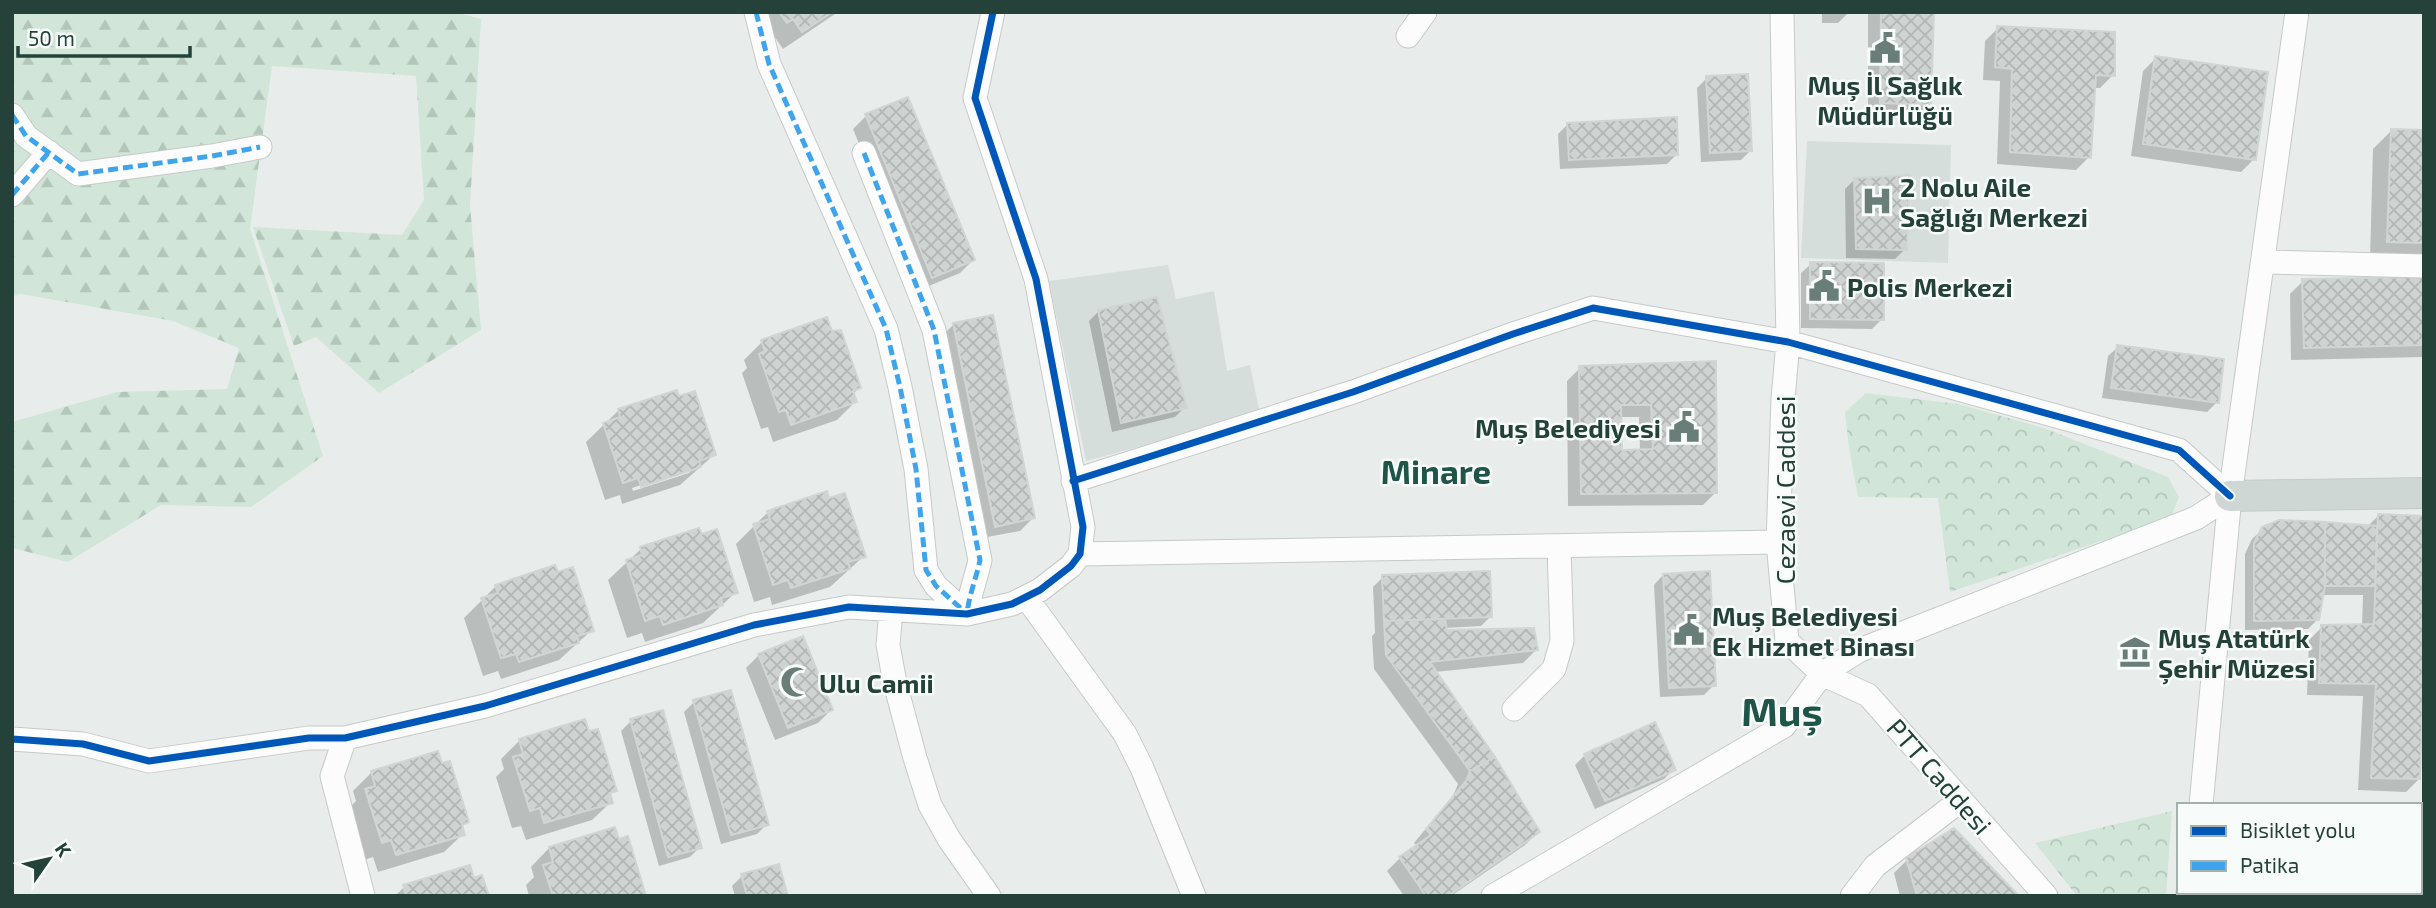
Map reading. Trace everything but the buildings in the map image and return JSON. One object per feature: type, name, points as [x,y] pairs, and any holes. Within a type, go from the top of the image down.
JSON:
[{"type":"main road","points":[[2230,496],[2424,494]]},
{"type":"street","points":[[756,12],[769,64],[886,329],[916,469],[926,570],[936,586],[967,614]]},
{"type":"street","points":[[12,739],[83,744],[149,761],[309,738],[345,738],[485,706],[754,625],[849,607],[967,614],[1012,604],[1040,590],[1071,566],[1080,554],[1083,527],[1036,279],[975,98],[993,12]]},
{"type":"street","points":[[1408,36],[1424,12]]},
{"type":"street","name":"Cezaevi Caddesi","points":[[1783,12],[1788,342],[1783,399],[1778,542],[1787,641],[1822,674]]},
{"type":"street","points":[[2208,803],[2230,496],[2297,12]]},
{"type":"street","points":[[12,115],[26,135],[78,174],[260,147]]},
{"type":"street","points":[[12,195],[49,152]]},
{"type":"street","points":[[864,153],[934,330],[980,560],[968,597],[967,614]]},
{"type":"street","points":[[2263,262],[2424,266]]},
{"type":"street","points":[[1073,481],[1353,392],[1593,308],[1788,342],[2179,450],[2230,496]]},
{"type":"street","points":[[1493,896],[1784,726],[1822,674],[1860,650],[2196,518],[2230,496]]},
{"type":"street","points":[[1080,554],[1778,542]]},
{"type":"street","points":[[1514,709],[1554,669],[1562,641],[1559,546]]},
{"type":"street","points":[[1026,597],[1125,734],[1147,779],[1194,896]]},
{"type":"street","points":[[891,610],[888,645],[895,683],[930,806],[949,839],[989,896]]},
{"type":"street","name":"PTT Caddesi","points":[[1822,674],[1868,695],[2046,896]]},
{"type":"street","points":[[345,738],[332,776],[363,896]]},
{"type":"street","points":[[1852,896],[1875,866],[1961,800]]},
{"type":"shaded area","name":"2 Nolu Aile Sağlığı Merkezi","points":[[1807,141],[1951,145],[1948,263],[1801,258]]},
{"type":"shaded area","points":[[1168,265],[1176,299],[1214,291],[1227,371],[1250,365],[1260,414],[1086,461],[1049,281]]},
{"type":"green space","points":[[12,12],[455,12],[481,19],[470,205],[481,330],[379,393],[316,337],[294,346],[253,227],[402,235],[424,200],[416,76],[272,66],[250,229],[323,456],[251,507],[161,505],[68,562],[12,548],[12,422],[117,392],[227,389],[239,348],[173,321],[21,294],[12,296]]},
{"type":"green space","points":[[1866,393],[1958,404],[2044,428],[2168,477],[2179,497],[2172,514],[2134,530],[1950,592],[1938,498],[1858,497],[1845,412]]},
{"type":"green space","points":[[2172,811],[2166,896],[2077,896],[2035,843]]},
{"type":"marked path","points":[[756,12],[769,64],[886,329],[916,469],[926,570],[936,586],[967,614]]},
{"type":"marked path","points":[[12,115],[26,136],[78,174],[260,147]]},
{"type":"marked path","points":[[12,195],[49,152]]},
{"type":"marked path","points":[[864,153],[934,330],[980,560],[967,614]]},
{"type":"cycle path","points":[[12,739],[83,744],[149,761],[309,738],[345,738],[485,706],[754,625],[849,607],[967,614],[1012,604],[1040,590],[1071,566],[1080,554],[1083,527],[1036,279],[975,98],[993,12]]},
{"type":"cycle path","points":[[1073,481],[1353,392],[1593,308],[1788,342],[2179,450],[2230,496]]},
{"type":"place","name":"Muş İl Sağlık Müdürlüğü","points":[[1885,48]]},
{"type":"place","name":"2 Nolu Aile Sağlığı Merkezi","points":[[1877,201]]},
{"type":"place","name":"Polis Merkezi","points":[[1824,286]]},
{"type":"place","name":"Muş Belediyesi","points":[[1684,427]]},
{"type":"place","name":"Muş Belediyesi Ek Hizmet Binası","points":[[1689,630]]},
{"type":"place","name":"Muş Atatürk Şehir Müzesi","points":[[2135,652]]},
{"type":"place","name":"Ulu Camii","points":[[796,682]]},
{"type":"district","name":"Minare","points":[[1436,471]]},
{"type":"district","name":"Muş","points":[[1782,710]]}]
